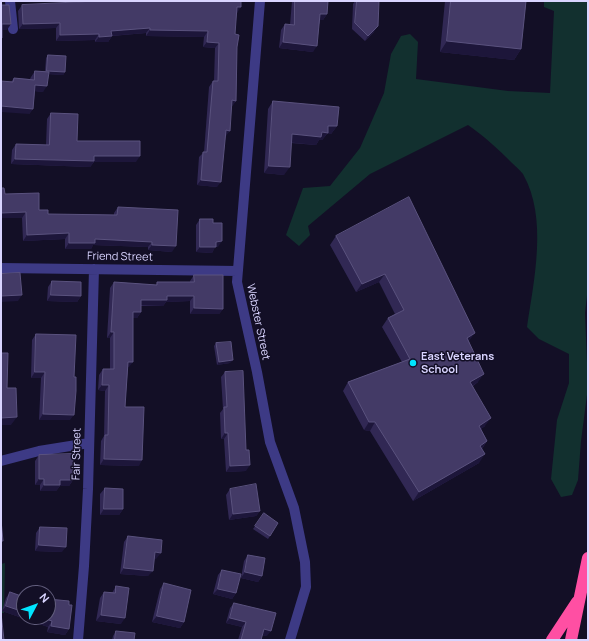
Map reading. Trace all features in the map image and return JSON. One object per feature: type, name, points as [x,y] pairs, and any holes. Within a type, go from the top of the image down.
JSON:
[{"type":"highway","points":[[571,640],[582,596],[588,558]]},
{"type":"highway","points":[[552,640],[582,596]]},
{"type":"street","points":[[10,1],[13,30]]},
{"type":"street","name":"Webster Street","points":[[260,1],[237,282],[257,372],[270,442],[294,508],[305,562],[306,587],[290,640]]},
{"type":"street","name":"Friend Street","points":[[1,268],[238,271]]},
{"type":"street","name":"Fair Street","points":[[78,640],[84,566],[94,269]]},
{"type":"street","points":[[1,461],[39,451],[89,442]]},
{"type":"green space","points":[[544,1],[588,1],[588,287],[585,313],[588,387],[578,480],[572,495],[561,497],[551,479],[557,420],[569,383],[569,354],[539,339],[527,327],[537,249],[535,210],[531,191],[523,174],[502,153],[468,125],[370,174],[308,226],[310,235],[299,246],[286,235],[303,188],[330,186],[360,148],[384,93],[391,54],[401,36],[410,34],[418,42],[416,79],[508,91],[550,93],[554,11],[544,7]]},
{"type":"green space","points":[[5,563],[4,613],[1,613],[1,564]]},
{"type":"building","points":[[97,1],[241,1],[241,7],[237,7],[235,34],[239,35],[237,47],[236,101],[232,100],[230,131],[226,130],[221,182],[201,180],[203,152],[207,152],[213,81],[218,81],[219,43],[207,42],[208,31],[150,30],[150,28],[111,31],[112,36],[99,37],[99,34],[60,35],[60,23],[23,24],[22,5]]},
{"type":"building","points":[[295,1],[328,1],[327,14],[320,14],[317,46],[283,42],[285,24],[294,25]]},
{"type":"building","points":[[357,1],[379,1],[378,26],[368,36],[355,23]]},
{"type":"building","points":[[451,1],[526,1],[521,49],[447,41]]},
{"type":"building","points":[[1,5],[9,5],[11,24],[2,24],[2,38],[1,38]]},
{"type":"building","points":[[48,55],[66,56],[65,72],[47,71]]},
{"type":"building","points":[[35,71],[49,72],[47,86],[35,85],[33,109],[1,106],[1,81],[13,82],[14,78],[34,80]]},
{"type":"building","points":[[273,101],[339,107],[337,126],[328,126],[328,133],[322,132],[321,137],[292,134],[290,167],[269,166]]},
{"type":"building","points":[[51,113],[78,114],[77,141],[140,141],[140,156],[94,156],[94,161],[15,159],[16,144],[49,145]]},
{"type":"building","points":[[1,188],[4,188],[5,194],[39,193],[39,210],[48,210],[48,214],[117,215],[118,207],[178,210],[176,246],[152,245],[152,242],[95,239],[95,243],[69,243],[69,233],[27,235],[26,212],[1,213]]},
{"type":"building","name":"East Veterans School","points":[[409,197],[475,333],[467,338],[484,374],[470,382],[491,418],[479,426],[487,441],[480,446],[485,454],[419,492],[375,422],[369,422],[348,382],[410,359],[388,318],[404,310],[385,274],[362,284],[336,236]]},
{"type":"building","points":[[200,219],[213,219],[213,223],[222,223],[222,241],[216,242],[216,247],[200,247]]},
{"type":"building","points":[[20,273],[22,295],[1,296],[1,274]]},
{"type":"building","points":[[194,275],[223,275],[223,309],[194,308],[194,296],[167,296],[167,300],[141,300],[141,312],[133,312],[133,362],[128,362],[125,407],[144,407],[142,460],[104,459],[105,435],[108,435],[109,385],[102,385],[103,369],[114,369],[114,332],[111,332],[114,282],[157,285],[157,282],[194,282]]},
{"type":"building","points":[[52,281],[81,282],[81,296],[51,295]]},
{"type":"building","points":[[36,334],[76,335],[74,377],[76,377],[76,391],[74,415],[43,414],[45,372],[35,372]]},
{"type":"building","points":[[231,342],[233,360],[219,362],[216,343]]},
{"type":"building","points":[[1,353],[8,353],[7,388],[16,388],[17,417],[1,418]]},
{"type":"building","points":[[243,371],[246,450],[249,450],[250,465],[230,466],[228,433],[225,433],[224,407],[227,407],[225,372]]},
{"type":"building","points":[[73,454],[73,480],[60,480],[60,485],[44,485],[44,479],[39,479],[39,455]]},
{"type":"building","points":[[256,484],[260,511],[233,514],[230,489]]},
{"type":"building","points":[[105,488],[123,489],[123,509],[104,509]]},
{"type":"building","points":[[264,513],[278,523],[270,536],[255,526]]},
{"type":"building","points":[[1,520],[3,541],[1,541]]},
{"type":"building","points":[[40,527],[67,528],[66,547],[39,545]]},
{"type":"building","points":[[128,536],[162,540],[161,553],[155,552],[153,571],[124,568]]},
{"type":"building","points":[[248,555],[265,558],[262,576],[245,572]]},
{"type":"building","points":[[222,570],[241,574],[236,593],[218,589]]},
{"type":"building","points":[[164,583],[191,590],[184,622],[157,616]]},
{"type":"building","points":[[116,586],[129,588],[125,618],[101,615],[104,592],[115,593]]},
{"type":"building","points":[[10,592],[16,594],[16,609],[6,606]]},
{"type":"building","points":[[56,600],[69,601],[69,605],[72,605],[69,629],[51,626],[56,625]]},
{"type":"building","points":[[234,603],[276,613],[271,631],[264,629],[261,640],[241,640],[246,622],[230,618]]},
{"type":"building","points":[[1,613],[4,640],[1,640]]},
{"type":"building","points":[[116,631],[135,633],[134,640],[115,640]]},
{"type":"place","name":"East Veterans School","points":[[413,363]]}]
